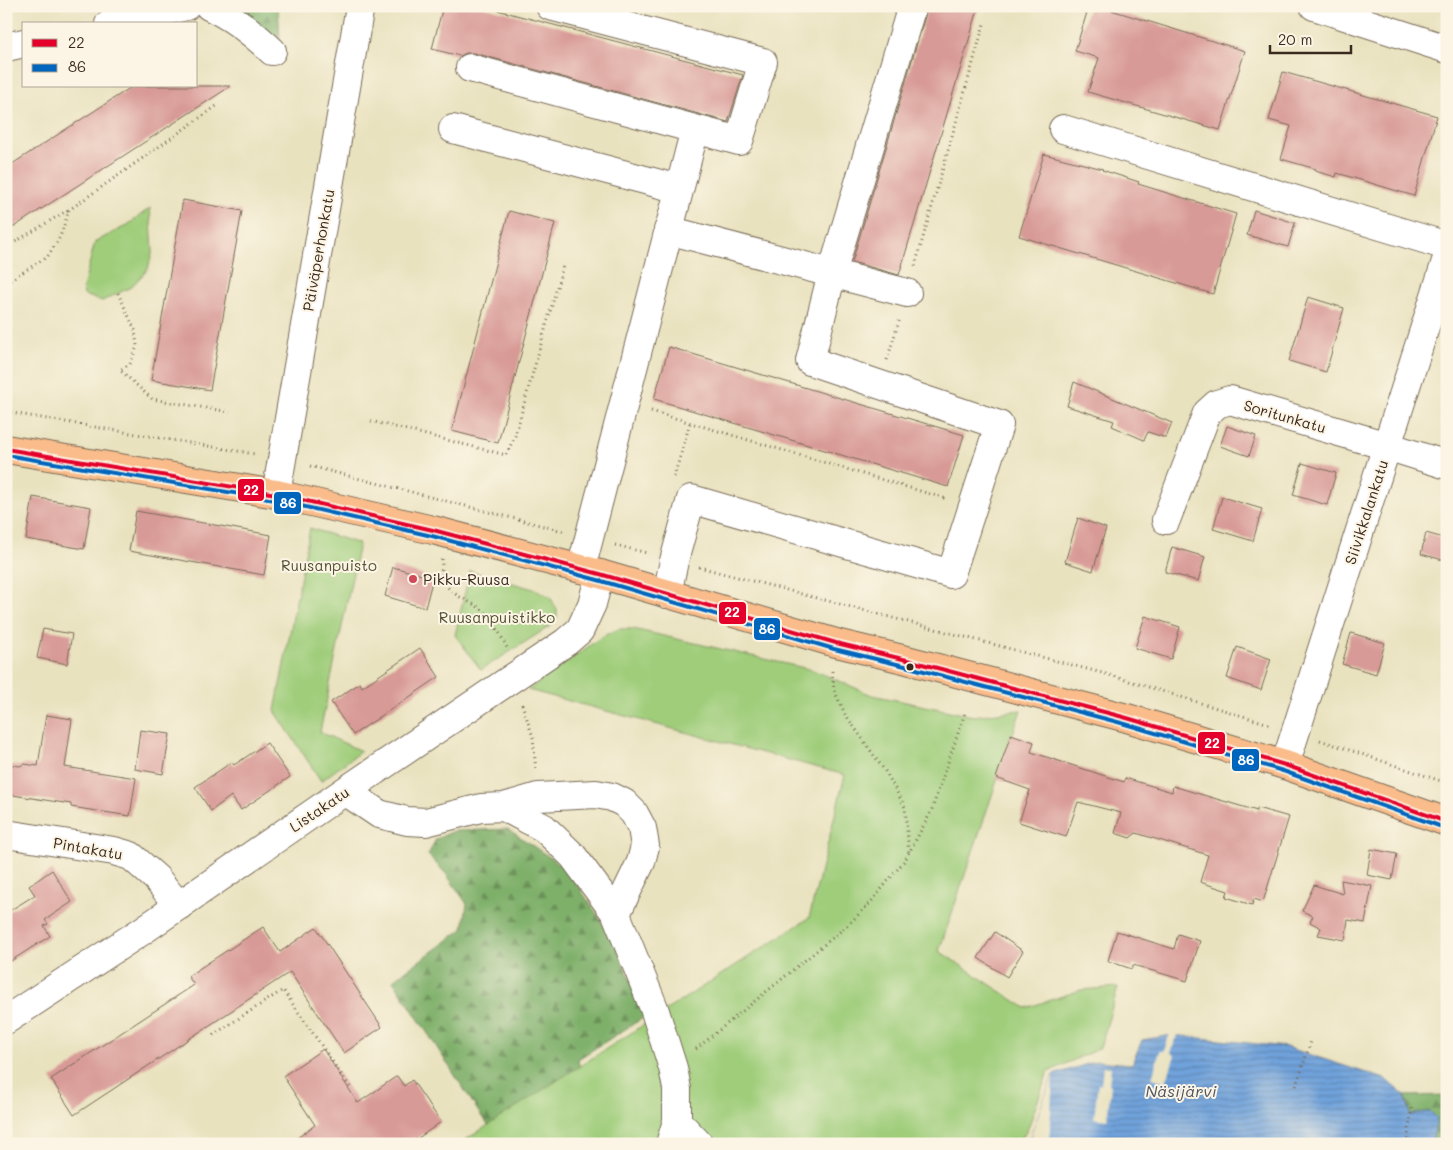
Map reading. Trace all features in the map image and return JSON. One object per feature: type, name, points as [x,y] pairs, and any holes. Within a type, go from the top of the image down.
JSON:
[{"type":"main road","points":[[6,449],[276,494],[433,530],[590,572],[836,643],[1127,718],[1285,765],[1447,822]]},
{"type":"street","points":[[118,22],[186,6]]},
{"type":"street","points":[[209,6],[224,13],[243,26],[272,51]]},
{"type":"street","name":"Päiväperhonkatu","points":[[276,494],[360,6]]},
{"type":"street","points":[[470,68],[739,141],[763,62],[550,6]]},
{"type":"street","points":[[667,594],[691,499],[951,574],[999,425],[810,362],[832,273],[912,6]]},
{"type":"street","points":[[1314,6],[1447,49]]},
{"type":"street","points":[[6,47],[22,43]]},
{"type":"street","points":[[453,129],[679,189]]},
{"type":"street","name":"Listakatu","points":[[6,1020],[179,906],[566,642],[580,630],[592,604],[589,538],[694,129]]},
{"type":"street","points":[[1063,129],[1447,246]]},
{"type":"street","points":[[668,230],[908,293]]},
{"type":"street","name":"Siivikkalankatu","points":[[1285,765],[1447,258]]},
{"type":"street","name":"Soritunkatu","points":[[1166,520],[1207,413],[1217,404],[1230,400],[1447,465]]},
{"type":"street","points":[[345,791],[379,814],[407,821],[426,822],[481,808],[504,807],[538,797],[596,794],[612,797],[624,803],[634,813],[642,828],[645,846],[641,862],[616,914]]},
{"type":"street","points":[[504,807],[544,828],[573,856],[616,914],[654,1008],[673,1068],[677,1089],[673,1132],[699,1144]]},
{"type":"street","name":"Pintakatu","points":[[6,834],[114,851],[131,856],[156,878],[179,906]]},
{"type":"path","points":[[879,385],[908,293],[984,24]]},
{"type":"path","points":[[6,244],[15,242],[68,210],[218,105]]},
{"type":"path","points":[[6,283],[48,256],[60,237],[68,210]]},
{"type":"path","points":[[371,421],[506,455],[515,436],[563,266]]},
{"type":"path","points":[[118,293],[135,330],[137,346],[130,364],[120,370],[152,399],[230,412]]},
{"type":"path","points":[[624,403],[973,506]]},
{"type":"path","points":[[6,412],[283,459],[1106,674],[1295,732],[1447,783]]},
{"type":"path","points":[[831,666],[834,690],[845,714],[887,774],[905,807],[909,854]]},
{"type":"path","points":[[673,1068],[847,926],[871,902],[906,860],[931,812],[965,713]]},
{"type":"path","points":[[213,1035],[282,990],[350,1087]]},
{"type":"path","points":[[1296,1086],[1311,1041]]},
{"type":"path","points":[[1407,1144],[1412,1108]]},
{"type":"green space","points":[[231,6],[278,6],[280,39]]},
{"type":"green space","points":[[150,208],[153,250],[148,269],[131,287],[102,301],[84,295],[83,288],[95,242],[126,226]]},
{"type":"green space","name":"Ruusanpuisto","points":[[310,528],[359,544],[320,732],[361,751],[321,781],[275,711]]},
{"type":"green space","name":"Ruusanpuistikko","points":[[470,571],[537,590],[550,597],[557,609],[557,617],[552,625],[481,670],[455,635]]},
{"type":"green space","points":[[619,629],[633,629],[813,670],[872,695],[973,716],[1021,710],[939,951],[1026,1008],[1081,990],[1118,987],[1100,1048],[1048,1072],[1027,1131],[1015,1144],[459,1144],[809,918],[845,775],[528,690],[603,636]]},
{"type":"green space","points":[[508,829],[567,869],[612,937],[646,1016],[578,1059],[590,1129],[503,1144],[484,1120],[393,980],[463,929],[467,904],[447,875],[428,855],[436,839],[454,831]]},
{"type":"green space","points":[[1447,1095],[1447,1144],[1432,1144],[1437,1118],[1429,1111],[1411,1115],[1405,1096]]},
{"type":"water","name":"Näsijärvi","points":[[1172,1035],[1286,1047],[1385,1079],[1405,1096],[1411,1115],[1430,1111],[1437,1118],[1432,1144],[1023,1144],[1031,1135],[1053,1075],[1097,1061],[1132,1064],[1142,1040]]},
{"type":"pier","points":[[1170,1033],[1178,1033],[1171,1053],[1175,1055],[1166,1082],[1152,1078],[1160,1051],[1164,1051]]},
{"type":"pier","points":[[1103,1066],[1111,1067],[1107,1120],[1094,1118],[1098,1084],[1101,1084]]},
{"type":"pier","points":[[1053,1075],[1049,1144],[1031,1144],[1031,1135]]},
{"type":"building","points":[[443,6],[482,6],[743,75],[728,122],[474,53],[466,53],[460,56],[432,49]]},
{"type":"building","points":[[927,6],[979,6],[899,275],[852,262]]},
{"type":"building","points":[[1089,6],[1098,6],[1245,51],[1220,130],[1088,92],[1099,58],[1075,51]]},
{"type":"building","points":[[1283,72],[1437,116],[1414,196],[1337,173],[1336,177],[1281,159],[1291,126],[1269,120]]},
{"type":"building","points":[[231,86],[6,232],[6,168],[130,88]]},
{"type":"building","points":[[1044,154],[1103,169],[1139,182],[1138,184],[1236,214],[1213,294],[1019,236]]},
{"type":"building","points":[[183,200],[242,211],[210,390],[151,380]]},
{"type":"building","points":[[1254,210],[1295,223],[1288,247],[1247,235]]},
{"type":"building","points":[[509,211],[555,223],[498,443],[452,431]]},
{"type":"building","points":[[1308,297],[1344,308],[1326,372],[1289,361]]},
{"type":"building","points":[[669,347],[964,435],[948,487],[654,399]]},
{"type":"building","points":[[1074,382],[1172,423],[1166,438],[1148,432],[1144,440],[1112,426],[1114,421],[1067,406]]},
{"type":"building","points":[[1227,426],[1256,436],[1249,456],[1220,446]]},
{"type":"building","points":[[1302,463],[1336,473],[1327,505],[1293,495]]},
{"type":"building","points":[[33,497],[91,507],[84,549],[26,539]]},
{"type":"building","points":[[1222,497],[1262,509],[1253,541],[1213,529]]},
{"type":"building","points":[[136,511],[271,535],[264,575],[129,551]]},
{"type":"building","points":[[1078,518],[1106,528],[1093,571],[1065,562]]},
{"type":"building","points":[[1426,533],[1447,539],[1447,561],[1421,554]]},
{"type":"building","points":[[1172,547],[1205,557],[1198,581],[1165,572]]},
{"type":"building","points":[[393,567],[433,578],[425,608],[385,596]]},
{"type":"building","points":[[1145,616],[1180,627],[1171,659],[1135,648]]},
{"type":"building","points":[[43,629],[72,634],[67,664],[37,658]]},
{"type":"building","points":[[1351,633],[1385,643],[1376,674],[1342,664]]},
{"type":"building","points":[[1237,647],[1271,659],[1261,690],[1227,678]]},
{"type":"building","points":[[420,648],[439,677],[353,735],[331,702],[360,683],[362,687]]},
{"type":"building","points":[[46,715],[72,719],[65,767],[136,778],[130,816],[71,807],[71,804],[6,794],[6,764],[38,766]]},
{"type":"building","points":[[140,730],[170,734],[163,774],[135,769]]},
{"type":"building","points":[[1011,734],[1034,742],[1031,752],[1124,782],[1125,778],[1172,792],[1173,786],[1257,811],[1257,808],[1289,817],[1263,902],[1254,899],[1252,905],[1226,897],[1228,891],[1200,882],[1208,855],[1136,833],[1130,838],[1115,833],[1121,813],[1078,802],[1066,837],[1019,822],[1030,790],[996,778]]},
{"type":"building","points":[[267,743],[290,777],[241,810],[231,796],[211,811],[195,787],[232,762],[234,765]]},
{"type":"building","points":[[1371,849],[1397,854],[1392,880],[1367,875]]},
{"type":"building","points":[[52,870],[72,902],[45,920],[48,924],[44,926],[50,936],[6,964],[6,913],[35,895],[29,886]]},
{"type":"building","points":[[1341,880],[1372,886],[1365,923],[1348,920],[1345,940],[1318,935],[1321,928],[1310,922],[1313,916],[1302,911],[1314,885],[1343,894]]},
{"type":"building","points":[[263,927],[280,952],[316,927],[382,1027],[344,1053],[290,972],[74,1115],[51,1079],[194,985],[188,976]]},
{"type":"building","points":[[1117,931],[1174,949],[1178,934],[1200,941],[1187,981],[1133,965],[1132,969],[1108,961]]},
{"type":"building","points":[[995,932],[1023,951],[1007,977],[978,958]]},
{"type":"building","points":[[323,1049],[358,1103],[397,1076],[404,1086],[412,1080],[441,1122],[410,1144],[289,1144],[315,1125],[283,1076]]},
{"type":"transit line","name":"22","points":[[6,449],[276,494],[433,530],[600,574],[836,643],[1127,718],[1285,765],[1447,822]]},
{"type":"transit line","name":"86","points":[[6,455],[275,500],[432,536],[598,580],[834,649],[1125,724],[1283,771],[1445,828]]},
{"type":"place","name":"Pikku-Ruusa","points":[[413,579]]}]
